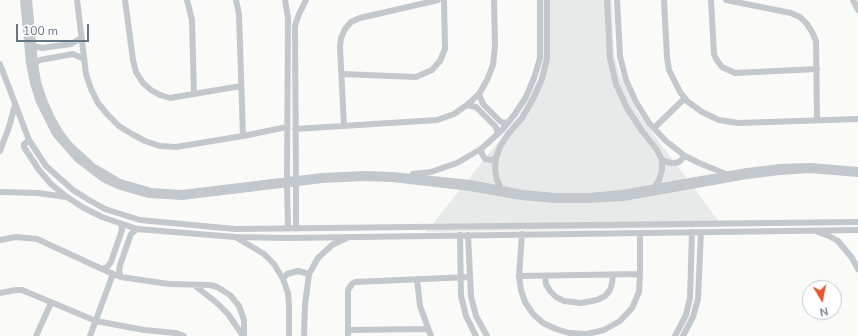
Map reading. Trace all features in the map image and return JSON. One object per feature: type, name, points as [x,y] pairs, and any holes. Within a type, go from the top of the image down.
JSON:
[{"type":"street","points":[[23,0],[29,63],[33,83],[39,102],[55,134],[89,170],[118,186],[144,194],[166,197],[182,197],[287,182],[366,174],[471,183],[501,189],[556,196],[589,196],[622,193],[727,174],[780,167],[810,166],[858,170]]},
{"type":"street","points":[[29,0],[35,63],[44,100],[60,132],[70,145],[87,161],[105,174],[120,182],[135,187],[167,193],[182,193],[272,184]]},
{"type":"street","points":[[77,0],[86,74],[91,89],[103,109],[119,126],[145,141],[160,146],[176,147],[287,127]]},
{"type":"street","points":[[125,0],[132,60],[136,72],[143,83],[151,90],[160,96],[170,98],[241,86]]},
{"type":"street","points":[[186,0],[190,8],[192,20],[194,94]]},
{"type":"street","points":[[236,0],[239,14],[243,136]]},
{"type":"street","points":[[285,0],[288,18],[288,228]]},
{"type":"street","points":[[296,228],[295,26],[306,0]]},
{"type":"street","points":[[344,126],[341,38],[345,29],[352,22],[360,18],[438,0]]},
{"type":"street","points":[[342,74],[416,77],[432,70],[440,61],[445,49],[444,0]]},
{"type":"street","points":[[296,129],[437,120],[454,114],[468,105],[479,94],[493,65],[495,46],[494,0]]},
{"type":"street","points":[[402,176],[431,172],[457,163],[481,149],[508,123],[526,97],[540,58],[540,0]]},
{"type":"street","points":[[501,189],[497,180],[495,169],[496,158],[500,147],[508,134],[522,118],[542,79],[547,58],[547,0]]},
{"type":"street","points":[[606,0],[610,58],[616,84],[627,108],[657,150],[662,160],[662,170],[659,180],[654,188]]},
{"type":"street","points":[[617,0],[620,56],[626,80],[636,102],[654,128],[666,141],[698,164],[727,174]]},
{"type":"street","points":[[664,0],[669,70],[675,85],[685,98],[710,117],[729,122],[858,119]]},
{"type":"street","points":[[711,0],[714,54],[722,68],[735,73],[817,69]]},
{"type":"street","points":[[726,0],[791,13],[800,17],[807,24],[816,41],[818,120]]},
{"type":"street","points":[[853,0],[858,10]]},
{"type":"street","points":[[33,46],[42,48],[71,44],[81,37]]},
{"type":"street","points":[[35,63],[40,60],[73,54],[84,59]]},
{"type":"street","points":[[0,64],[29,140],[46,166],[69,186],[89,200],[122,215],[140,220],[234,229],[858,222]]},
{"type":"street","points":[[479,94],[480,101],[501,122],[508,123]]},
{"type":"street","points":[[654,128],[685,98]]},
{"type":"street","points":[[0,150],[9,127],[15,105]]},
{"type":"street","points":[[468,105],[474,106],[496,127],[498,134]]},
{"type":"street","points":[[29,140],[24,144],[24,147],[39,170],[51,184],[84,208],[102,217],[137,228],[235,237],[348,237],[858,230]]},
{"type":"street","points":[[481,149],[485,159],[491,160],[496,158]]},
{"type":"street","points":[[662,160],[670,164],[679,162],[685,156]]},
{"type":"street","points":[[322,178],[392,179],[470,188],[521,197],[555,200],[589,200],[623,198],[747,176],[780,172],[810,170],[858,174]]},
{"type":"street","points":[[0,192],[38,193],[67,197]]},
{"type":"street","points":[[102,269],[107,267],[111,262],[122,230],[121,224]]},
{"type":"street","points":[[121,277],[119,271],[120,265],[131,234],[137,228]]},
{"type":"street","points":[[810,230],[825,234],[838,241],[858,268]]},
{"type":"street","points":[[675,336],[686,314],[690,298],[692,232]]},
{"type":"street","points":[[683,336],[693,317],[698,299],[701,232]]},
{"type":"street","points":[[522,234],[520,276],[521,290],[525,302],[533,314],[543,323],[569,334],[587,334],[604,330],[620,321],[632,308],[639,292],[640,233]]},
{"type":"street","points":[[460,235],[461,296],[466,316],[476,336]]},
{"type":"street","points":[[468,235],[471,296],[476,316],[487,336]]},
{"type":"street","points":[[0,240],[16,237],[37,239],[121,277],[162,283],[210,285],[224,290],[230,295],[242,312],[244,320],[244,336]]},
{"type":"street","points":[[235,237],[264,254],[274,264],[283,279],[288,293],[290,306],[289,336]]},
{"type":"street","points":[[304,336],[305,305],[309,274],[318,258],[332,245],[348,237]]},
{"type":"street","points":[[283,279],[287,274],[298,271],[309,274]]},
{"type":"street","points":[[90,336],[113,274]]},
{"type":"street","points":[[520,276],[640,274]]},
{"type":"street","points":[[545,276],[548,288],[556,297],[572,303],[581,303],[597,300],[605,296],[610,290],[613,275]]},
{"type":"street","points":[[428,329],[393,329],[348,333],[348,290],[352,284],[358,281],[469,276]]},
{"type":"street","points":[[417,278],[420,306],[431,336]]},
{"type":"street","points":[[194,285],[217,303],[228,314],[244,336]]},
{"type":"street","points":[[0,293],[22,290],[96,321],[143,333],[176,333],[184,336]]},
{"type":"street","points":[[36,336],[51,303]]},
{"type":"street","points":[[393,329],[393,336]]},
{"type":"shaded area","points":[[543,0],[612,0],[614,54],[619,73],[637,112],[723,227],[426,232],[519,116],[529,98],[538,79],[543,59]]}]
